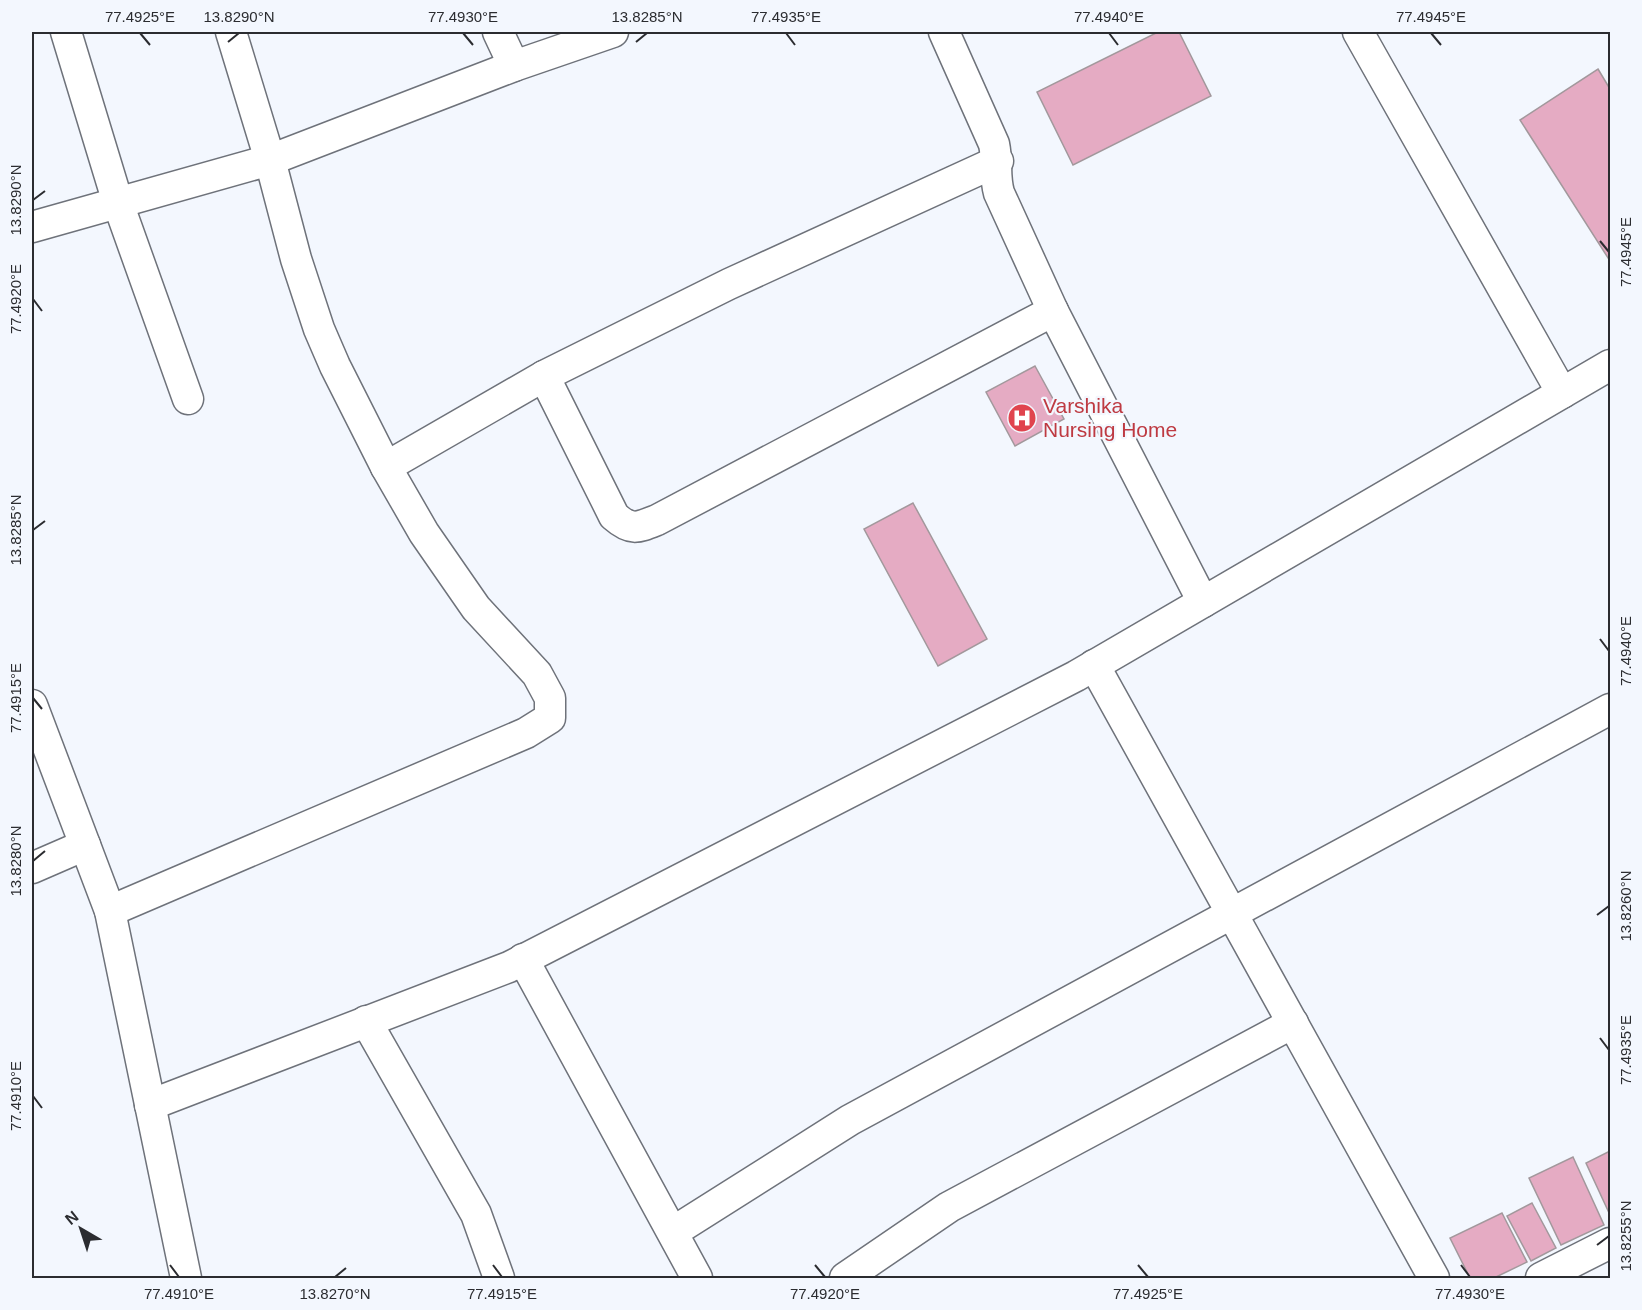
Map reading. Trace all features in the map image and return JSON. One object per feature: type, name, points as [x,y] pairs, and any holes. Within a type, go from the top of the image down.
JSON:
[{"type":"street","points":[[66,32],[118,203],[188,399]]},
{"type":"street","points":[[110,911],[526,733],[550,718],[550,698],[537,674],[476,608],[424,533],[386,467],[319,329],[296,259],[270,160],[231,32]]},
{"type":"street","points":[[498,32],[514,66]]},
{"type":"street","points":[[32,227],[270,160],[514,66],[613,32]]},
{"type":"street","points":[[944,32],[993,144],[998,161],[995,177],[999,193],[1053,311],[1203,602]]},
{"type":"street","points":[[1358,32],[1562,393]]},
{"type":"street","points":[[386,467],[544,376],[729,284],[998,161]]},
{"type":"street","points":[[544,376],[614,516],[624,525],[638,528],[1053,311]]},
{"type":"street","points":[[150,1105],[509,967],[1094,665],[1611,365]]},
{"type":"street","points":[[1094,665],[1434,1278]]},
{"type":"street","points":[[32,705],[110,911],[186,1278]]},
{"type":"street","points":[[673,1232],[850,1120],[1611,709]]},
{"type":"street","points":[[32,868],[85,845]]},
{"type":"street","points":[[523,959],[698,1278]]},
{"type":"street","points":[[366,1022],[476,1214],[499,1278]]},
{"type":"street","points":[[845,1278],[949,1207],[1293,1023]]},
{"type":"street","points":[[1541,1278],[1611,1242]]},
{"type":"building","points":[[1158,32],[1179,32],[1211,96],[1073,165],[1037,92]]},
{"type":"building","points":[[1598,69],[1610,89],[1610,261],[1520,120]]},
{"type":"building","points":[[1035,366],[1064,419],[1015,446],[986,392]]},
{"type":"building","points":[[913,503],[987,639],[938,666],[864,529]]},
{"type":"building","points":[[1610,1151],[1610,1215],[1586,1163]]},
{"type":"building","points":[[1573,1157],[1604,1225],[1561,1245],[1529,1178]]},
{"type":"building","points":[[1532,1203],[1556,1248],[1531,1261],[1507,1216]]},
{"type":"building","points":[[1502,1213],[1527,1262],[1494,1278],[1470,1278],[1450,1238]]},
{"type":"place","name":"Varshika Nursing Home","points":[[1022,418]]}]
